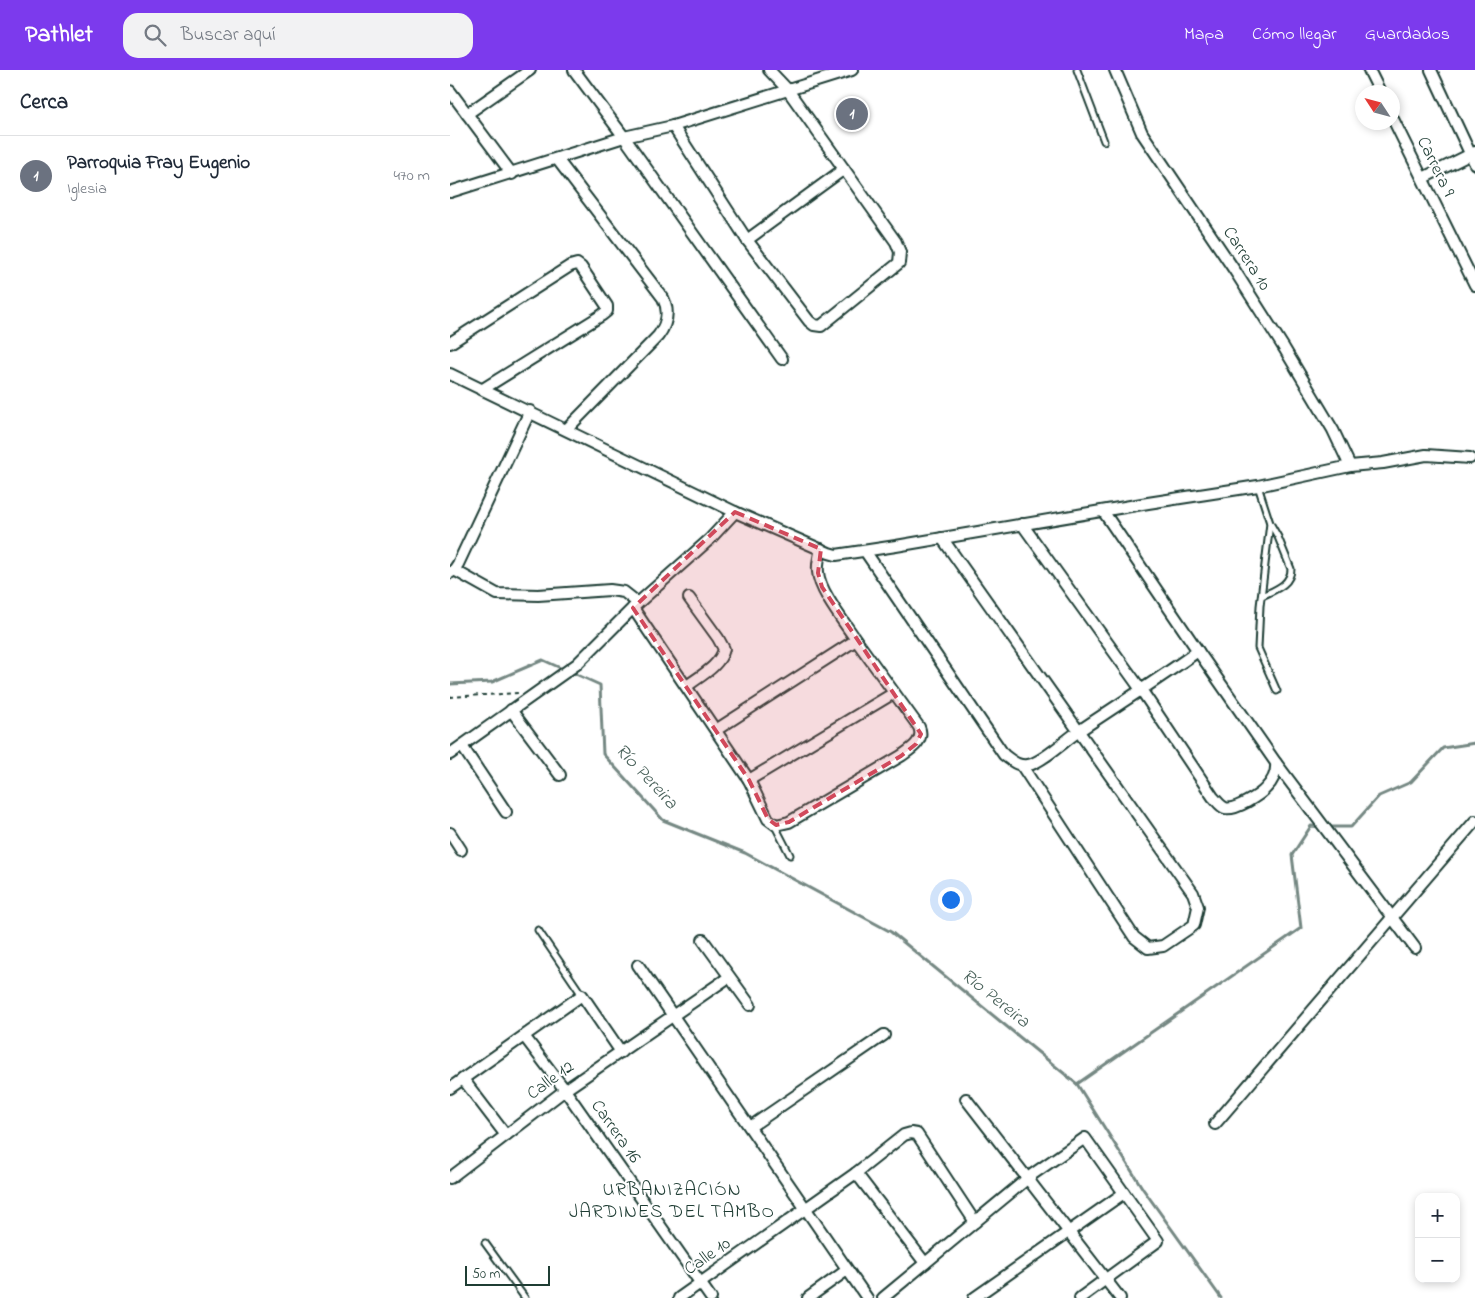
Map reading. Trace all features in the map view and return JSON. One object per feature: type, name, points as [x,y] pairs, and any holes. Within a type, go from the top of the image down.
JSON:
[{"type":"street","points":[[467,114],[530,70]]},
{"type":"street","points":[[574,70],[782,359]]},
{"type":"street","points":[[673,126],[747,240],[809,321],[814,325],[821,326],[899,263],[900,252],[896,242],[787,89],[769,70]]},
{"type":"street","points":[[450,192],[512,174],[624,137],[673,126],[852,70]]},
{"type":"street","name":"Carrera 10","points":[[1115,70],[1142,133],[1235,271],[1284,348],[1333,430],[1350,466]]},
{"type":"street","points":[[1369,70],[1376,85]]},
{"type":"street","points":[[1423,178],[1473,157],[1431,70]]},
{"type":"street","points":[[450,91],[512,174]]},
{"type":"street","name":"Carrera 9","points":[[1399,130],[1475,285]]},
{"type":"street","points":[[557,159],[663,298],[667,305],[668,313],[666,322],[658,336],[567,429]]},
{"type":"street","points":[[747,240],[844,169]]},
{"type":"street","points":[[450,342],[570,266],[577,264],[582,267],[607,306],[607,311],[483,389]]},
{"type":"street","points":[[450,374],[530,411],[735,512],[820,549],[836,554],[865,551],[1258,486],[1350,466],[1383,463],[1426,455],[1473,458]]},
{"type":"street","points":[[530,411],[452,571],[497,594],[538,596],[610,590],[624,592],[749,780],[768,819],[780,825],[789,822],[900,756],[916,744],[921,737],[920,730],[856,640],[822,587],[818,573],[820,549]]},
{"type":"street","points":[[1103,511],[1276,764],[1415,948]]},
{"type":"street","points":[[450,754],[577,664],[635,606],[710,539],[735,512]]},
{"type":"street","points":[[1022,524],[1222,806],[1232,808],[1266,789],[1277,770],[1276,764]]},
{"type":"street","points":[[865,551],[1004,754],[1013,762],[1022,766],[1134,937],[1148,948],[1163,946],[1194,926],[1198,907],[1193,893],[942,538]]},
{"type":"street","points":[[687,686],[714,666],[724,649],[689,598]]},
{"type":"street","points":[[716,730],[856,640]]},
{"type":"street","points":[[1022,766],[1031,764],[1045,756],[1078,731],[1142,691],[1198,651]]},
{"type":"street","points":[[749,780],[894,693]]},
{"type":"street","points":[[511,710],[560,775]]},
{"type":"street","points":[[462,746],[506,812]]},
{"type":"street","points":[[1215,1124],[1475,822]]},
{"type":"street","points":[[450,833],[461,850]]},
{"type":"street","points":[[703,940],[750,1006]]},
{"type":"street","points":[[638,965],[867,1298]]},
{"type":"street","name":"Calle 12","points":[[450,1178],[505,1134],[566,1090],[729,977]]},
{"type":"street","points":[[450,1088],[582,995],[620,1052]]},
{"type":"street","points":[[750,1127],[884,1035]]},
{"type":"street","name":"Carrera 16","points":[[524,1036],[566,1090],[711,1298]]},
{"type":"street","points":[[463,1079],[505,1134]]},
{"type":"street","points":[[966,1099],[1120,1298]]},
{"type":"street","name":"Calle 10","points":[[679,1298],[856,1173],[904,1135],[911,1132],[917,1134],[975,1222]]},
{"type":"street","points":[[883,1298],[1028,1178],[1086,1138],[1158,1241],[1080,1298]]},
{"type":"street","points":[[856,1173],[925,1263]]},
{"type":"street","points":[[974,1298],[1124,1193]]},
{"type":"street","points":[[808,1298],[847,1270]]},
{"type":"lane","points":[[1077,70],[1104,140]]},
{"type":"lane","points":[[1258,486],[1270,522],[1291,569],[1291,573],[1284,584],[1262,596]]},
{"type":"lane","points":[[1270,522],[1258,648],[1277,691]]},
{"type":"lane","points":[[773,823],[790,855]]},
{"type":"lane","points":[[538,930],[582,995]]},
{"type":"lane","points":[[485,1243],[525,1298]]},
{"type":"path","points":[[450,697],[536,693]]},
{"type":"highlighted area","points":[[735,512],[821,549],[818,573],[822,587],[921,734],[916,744],[901,756],[789,822],[776,825],[768,819],[749,780],[633,608]]},
{"type":"waterway","name":"Río Pereira","points":[[450,684],[492,682],[543,660],[565,670]]},
{"type":"waterway","name":"Río Pereira","points":[[571,672],[600,685],[603,754],[663,820],[745,853],[891,932],[1077,1084],[1301,928],[1292,855],[1311,826],[1321,827]]},
{"type":"waterway","name":"Río Pereira","points":[[1328,827],[1351,827],[1379,796],[1411,782],[1443,748],[1475,743]]},
{"type":"waterway","points":[[1077,1084],[1143,1189],[1221,1298]]},
{"type":"place","name":"Parroquia Fray Eugenio","points":[[852,114]]},
{"type":"district","name":"URBANIZACIÓN JARDINES DEL TAMBO","points":[[672,1201]]}]
